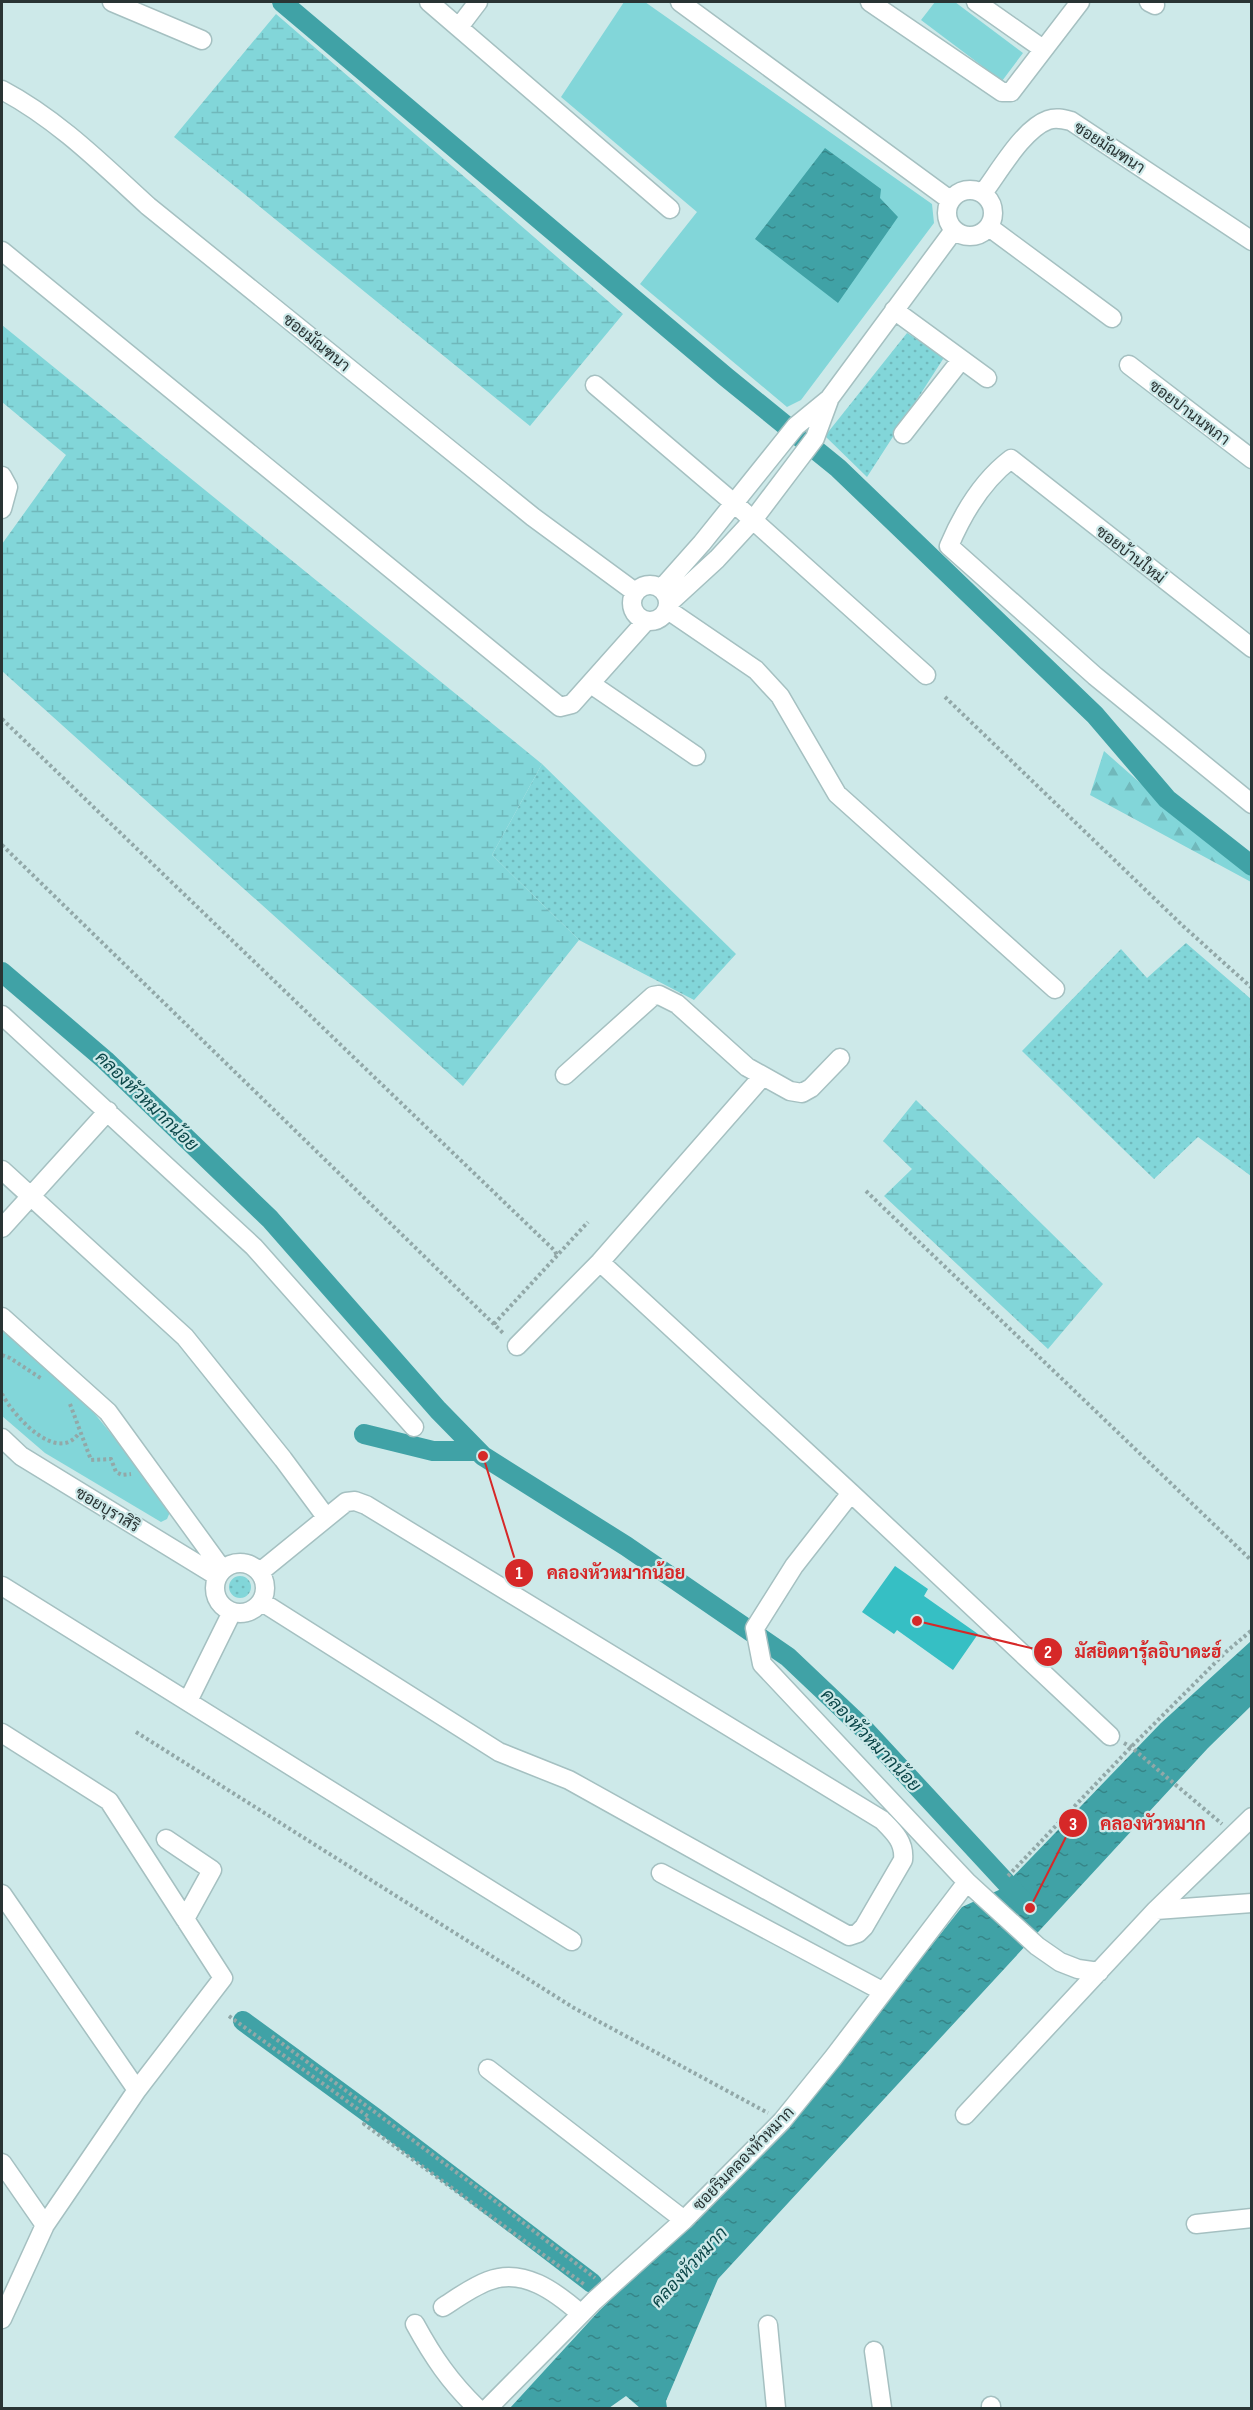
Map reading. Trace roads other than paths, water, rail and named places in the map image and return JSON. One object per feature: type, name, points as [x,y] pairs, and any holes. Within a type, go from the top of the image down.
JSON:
[{"type":"street","points":[[112,2],[202,40]]},
{"type":"street","points":[[429,2],[670,209]]},
{"type":"street","points":[[459,27],[478,2]]},
{"type":"street","points":[[680,2],[950,200]]},
{"type":"street","points":[[870,2],[1002,92],[1011,92],[1080,2]]},
{"type":"street","points":[[976,2],[1043,49]]},
{"type":"street","name":"ซอยมัณฑนา","points":[[2,90],[32,106],[96,158],[148,206],[506,495],[635,592]]},
{"type":"street","name":"ซอยมัณฑนา","points":[[983,193],[1024,138],[1048,120],[1059,118],[1071,121],[1251,241]]},
{"type":"street","points":[[969,189],[983,193],[992,205],[993,220],[984,232],[969,236],[954,230],[947,219],[947,206],[950,200],[961,191],[969,189]]},
{"type":"street","points":[[989,226],[1112,318]]},
{"type":"street","points":[[666,600],[717,559],[753,520],[815,438],[830,399],[954,230]]},
{"type":"street","points":[[2,251],[560,707],[573,704],[646,621],[661,618],[666,600],[735,504],[796,426],[830,399]]},
{"type":"street","points":[[894,310],[987,378]]},
{"type":"street","points":[[903,434],[961,360]]},
{"type":"street","name":"ซอยปานนพภา","points":[[1129,365],[1251,459]]},
{"type":"street","points":[[596,385],[735,504],[926,675]]},
{"type":"street","name":"ซอยบ้านใหม่","points":[[1251,648],[1011,459],[998,470],[963,514],[949,546],[1095,676],[1251,804]]},
{"type":"street","points":[[2,476],[8,487],[2,509]]},
{"type":"street","points":[[646,621],[636,614],[632,603],[635,592],[645,585],[652,584],[666,600],[756,670],[780,696],[837,794],[1055,989]]},
{"type":"street","points":[[591,684],[696,756]]},
{"type":"street","points":[[565,1075],[653,996],[659,995],[677,1004],[747,1067],[790,1091],[802,1093],[811,1088],[840,1058]]},
{"type":"street","points":[[2,1015],[254,1247],[414,1427]]},
{"type":"street","points":[[517,1346],[600,1262],[762,1077]]},
{"type":"street","points":[[2,1228],[108,1111]]},
{"type":"street","points":[[2,1170],[185,1337],[283,1459],[326,1517]]},
{"type":"street","points":[[600,1262],[1110,1736]]},
{"type":"street","points":[[2,1317],[108,1412],[219,1573]]},
{"type":"street","name":"ซอยบุราสิริ","points":[[2,1438],[21,1456],[219,1573]]},
{"type":"street","points":[[851,1493],[794,1566],[755,1628],[762,1664],[972,1886],[1037,1946],[1060,1962],[1078,1969],[1099,1972]]},
{"type":"street","points":[[260,1572],[346,1502],[355,1501],[379,1512],[882,1820],[902,1843],[903,1860],[864,1927],[858,1933],[849,1936],[569,1780],[499,1752],[262,1602]]},
{"type":"street","points":[[247,1563],[260,1572],[266,1586],[262,1602],[249,1611],[232,1612],[219,1602],[214,1585],[219,1573],[230,1564],[247,1563]]},
{"type":"street","points":[[2,1586],[572,1941]]},
{"type":"street","points":[[188,1701],[232,1612]]},
{"type":"street","points":[[2,1733],[109,1802],[223,1978],[137,2090],[45,2225],[4,2307]]},
{"type":"street","points":[[965,2115],[1156,1910],[1251,1817]]},
{"type":"street","points":[[166,1839],[212,1870],[185,1919]]},
{"type":"street","points":[[661,1873],[882,1991]]},
{"type":"street","name":"ซอยริมคลองหัวหมาก","points":[[488,2409],[581,2314],[684,2220],[782,2121],[882,1991],[972,1886]]},
{"type":"street","points":[[2,1894],[137,2090]]},
{"type":"street","points":[[1156,1910],[1251,1903]]},
{"type":"street","points":[[488,2069],[684,2220]]},
{"type":"street","points":[[2,2163],[45,2225]]},
{"type":"street","points":[[1196,2224],[1251,2218]]},
{"type":"street","points":[[443,2307],[486,2282],[501,2277],[517,2276],[561,2297],[581,2314]]},
{"type":"street","points":[[415,2324],[436,2361],[477,2409]]},
{"type":"street","points":[[768,2325],[776,2409]]},
{"type":"street","points":[[874,2351],[882,2409]]},
{"type":"water","points":[[825,148],[881,189],[880,198],[898,217],[838,303],[755,239]]},
{"type":"water","points":[[1251,1641],[1251,1706],[1208,1748],[718,2279],[666,2401],[667,2408],[640,2408],[626,2396],[609,2408],[510,2408],[599,2311],[789,2124],[962,1907],[1001,1889],[1161,1723]]},
{"type":"waterway","points":[[282,2],[726,377],[838,468],[1095,715],[1167,799],[1252,866]]},
{"type":"waterway","name":"คลองหัวหมากน้อย","points":[[2,972],[105,1060],[270,1219],[438,1410],[483,1456],[626,1546],[788,1657],[865,1730],[1024,1902]]},
{"type":"waterway","points":[[364,1434],[433,1451],[478,1451]]},
{"type":"waterway","points":[[243,2021],[374,2117],[592,2283]]},
{"type":"place","name":"คลองหัวหมากน้อย","points":[[483,1456]]},
{"type":"place","name":"มัสยิดดารุ้ลอิบาดะฮ์","points":[[917,1621]]},
{"type":"place","name":"คลองหัวหมาก","points":[[1030,1908]]}]
